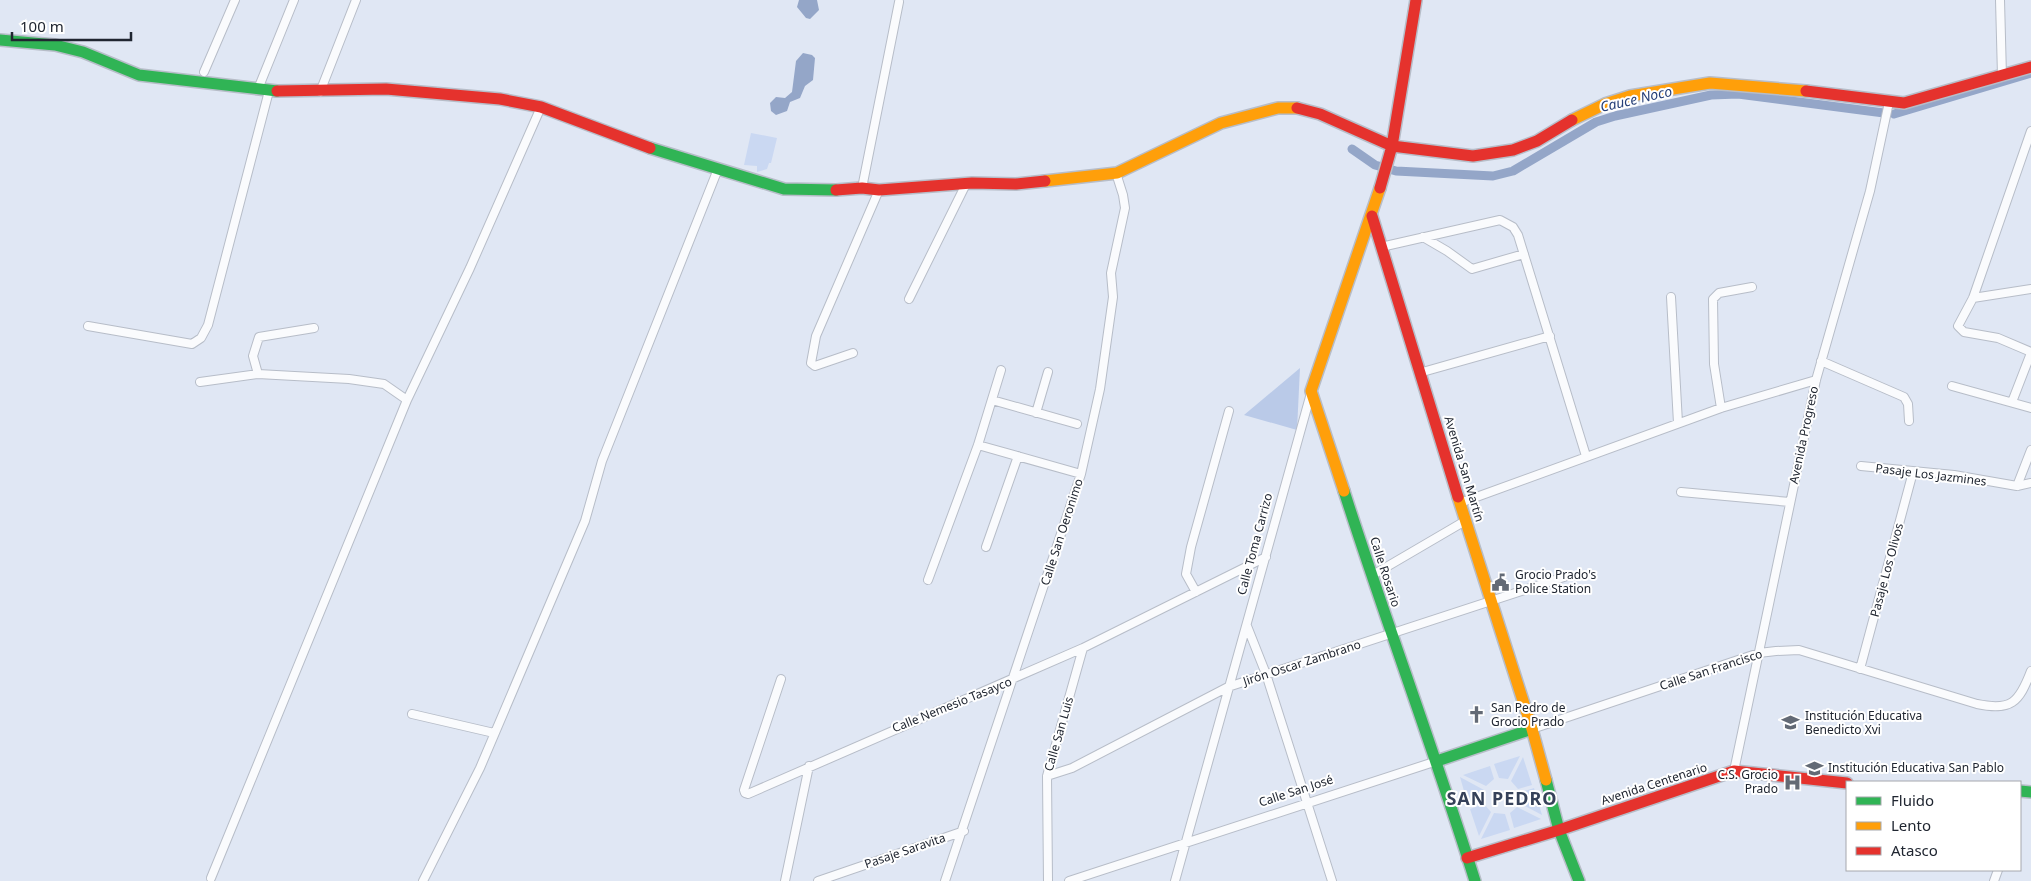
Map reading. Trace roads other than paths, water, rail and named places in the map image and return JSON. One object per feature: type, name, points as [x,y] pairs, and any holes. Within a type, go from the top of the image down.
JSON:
[{"type":"street","points":[[204,72],[236,0]]},
{"type":"street","points":[[88,326],[192,344],[201,338],[208,325],[264,90],[294,0]]},
{"type":"street","points":[[320,92],[355,0]]},
{"type":"street","name":"Calle Toma Carrizo","points":[[1175,881],[1311,391],[1372,216],[1392,146],[1416,0]]},
{"type":"street","points":[[2000,0],[2002,76]]},
{"type":"street","points":[[862,188],[899,2]]},
{"type":"street","points":[[0,40],[56,45],[83,52],[139,75],[264,90],[320,92],[386,89],[500,99],[541,107],[672,156],[784,189],[811,191],[862,188],[879,190],[966,184],[1016,184],[1116,173],[1141,163],[1221,123],[1278,108],[1299,108],[1320,114],[1392,146],[1473,156],[1513,150],[1537,141],[1578,116],[1605,104],[1630,96],[1710,83],[1751,85],[1904,104],[2031,67]]},
{"type":"street","name":"Avenida Progreso","points":[[1734,771],[1816,380],[1870,191],[1889,102]]},
{"type":"street","points":[[211,878],[407,400],[470,268],[541,107]]},
{"type":"street","points":[[2012,402],[2031,352],[1998,338],[1964,332],[1958,326],[1973,298],[2031,131]]},
{"type":"street","points":[[423,881],[480,768],[585,521],[602,460],[718,169]]},
{"type":"street","name":"Calle San Oeronimo","points":[[945,881],[964,831],[1081,474],[1100,389],[1113,297],[1111,273],[1124,208],[1123,195],[1116,173]]},
{"type":"street","points":[[909,299],[966,184]]},
{"type":"street","points":[[853,353],[815,366],[811,363],[816,336],[879,190]]},
{"type":"street","name":"Avenida San Martín","points":[[1372,216],[1465,521],[1492,599],[1532,728],[1559,830],[1579,881]]},
{"type":"street","points":[[1381,247],[1500,220],[1513,227],[1524,254],[1586,456]]},
{"type":"street","points":[[1423,238],[1447,251],[1472,269],[1524,254]]},
{"type":"street","points":[[1720,408],[1714,364],[1713,299],[1719,293],[1752,287]]},
{"type":"street","points":[[1973,298],[2031,289]]},
{"type":"street","points":[[1671,297],[1678,423]]},
{"type":"street","points":[[258,374],[253,356],[259,336],[314,328]]},
{"type":"street","points":[[1419,373],[1550,336]]},
{"type":"street","points":[[1821,361],[1904,397],[1908,404],[1909,421]]},
{"type":"street","points":[[928,580],[978,444],[1001,370]]},
{"type":"street","points":[[1036,413],[1048,372]]},
{"type":"street","points":[[200,382],[258,374],[349,378],[384,384],[407,400]]},
{"type":"street","points":[[1460,503],[1720,408],[1816,380]]},
{"type":"street","points":[[1952,386],[2031,408]]},
{"type":"street","name":"Calle Rosario","points":[[1311,391],[1371,576],[1436,761],[1475,881]]},
{"type":"street","points":[[992,400],[1077,424]]},
{"type":"street","points":[[1196,592],[1186,574],[1191,547],[1229,411]]},
{"type":"street","points":[[978,444],[1081,474]]},
{"type":"street","points":[[2017,486],[2031,450]]},
{"type":"street","points":[[986,547],[1018,456]]},
{"type":"street","name":"Pasaje Los Jazmines","points":[[1861,466],[1954,475],[2017,486],[2031,483]]},
{"type":"street","name":"Pasaje Los Olivos","points":[[1860,669],[1913,472]]},
{"type":"street","points":[[1681,492],[1790,502]]},
{"type":"street","points":[[1371,576],[1465,521]]},
{"type":"street","name":"Calle Nemesio Tasayco","points":[[781,679],[744,790],[748,794],[1083,648],[1266,557]]},
{"type":"street","name":"Jirón Oscar Zambrano","points":[[1047,776],[1072,768],[1228,687],[1567,576]]},
{"type":"street","points":[[1247,626],[1266,674],[1332,881]]},
{"type":"street","name":"Calle San Luis","points":[[1048,881],[1047,776],[1083,648]]},
{"type":"street","name":"Calle San Francisco","points":[[1532,728],[1758,653],[1799,650],[1977,704],[1997,708],[2008,706],[2018,698],[2031,671]]},
{"type":"street","points":[[412,714],[494,733]]},
{"type":"street","name":"Calle San José","points":[[1069,881],[1532,728]]},
{"type":"street","points":[[785,881],[809,766]]},
{"type":"street","name":"Avenida Centenario","points":[[1467,858],[1559,830],[1734,771],[1846,783]]},
{"type":"street","name":"Pasaje Saravita","points":[[818,881],[964,831]]},
{"type":"waterway","name":"Cauce Noco","points":[[1894,114],[2031,73]]},
{"type":"waterway","name":"Cauce Noco","points":[[1352,149],[1375,165],[1396,171],[1493,176],[1513,171],[1596,122],[1711,95],[1738,94],[1884,113]]},
{"type":"place","name":"Grocio Prado's Police Station","points":[[1501,582]]},
{"type":"place","name":"San Pedro de Grocio Prado","points":[[1477,715]]},
{"type":"place","name":"Institución Educativa Benedicto Xvi","points":[[1791,723]]},
{"type":"place","name":"Institución Educativa San Pablo","points":[[1814,768]]},
{"type":"place","name":"C.S. Grocio Prado","points":[[1792,782]]},
{"type":"district","name":"SAN PEDRO","points":[[1502,799]]}]
